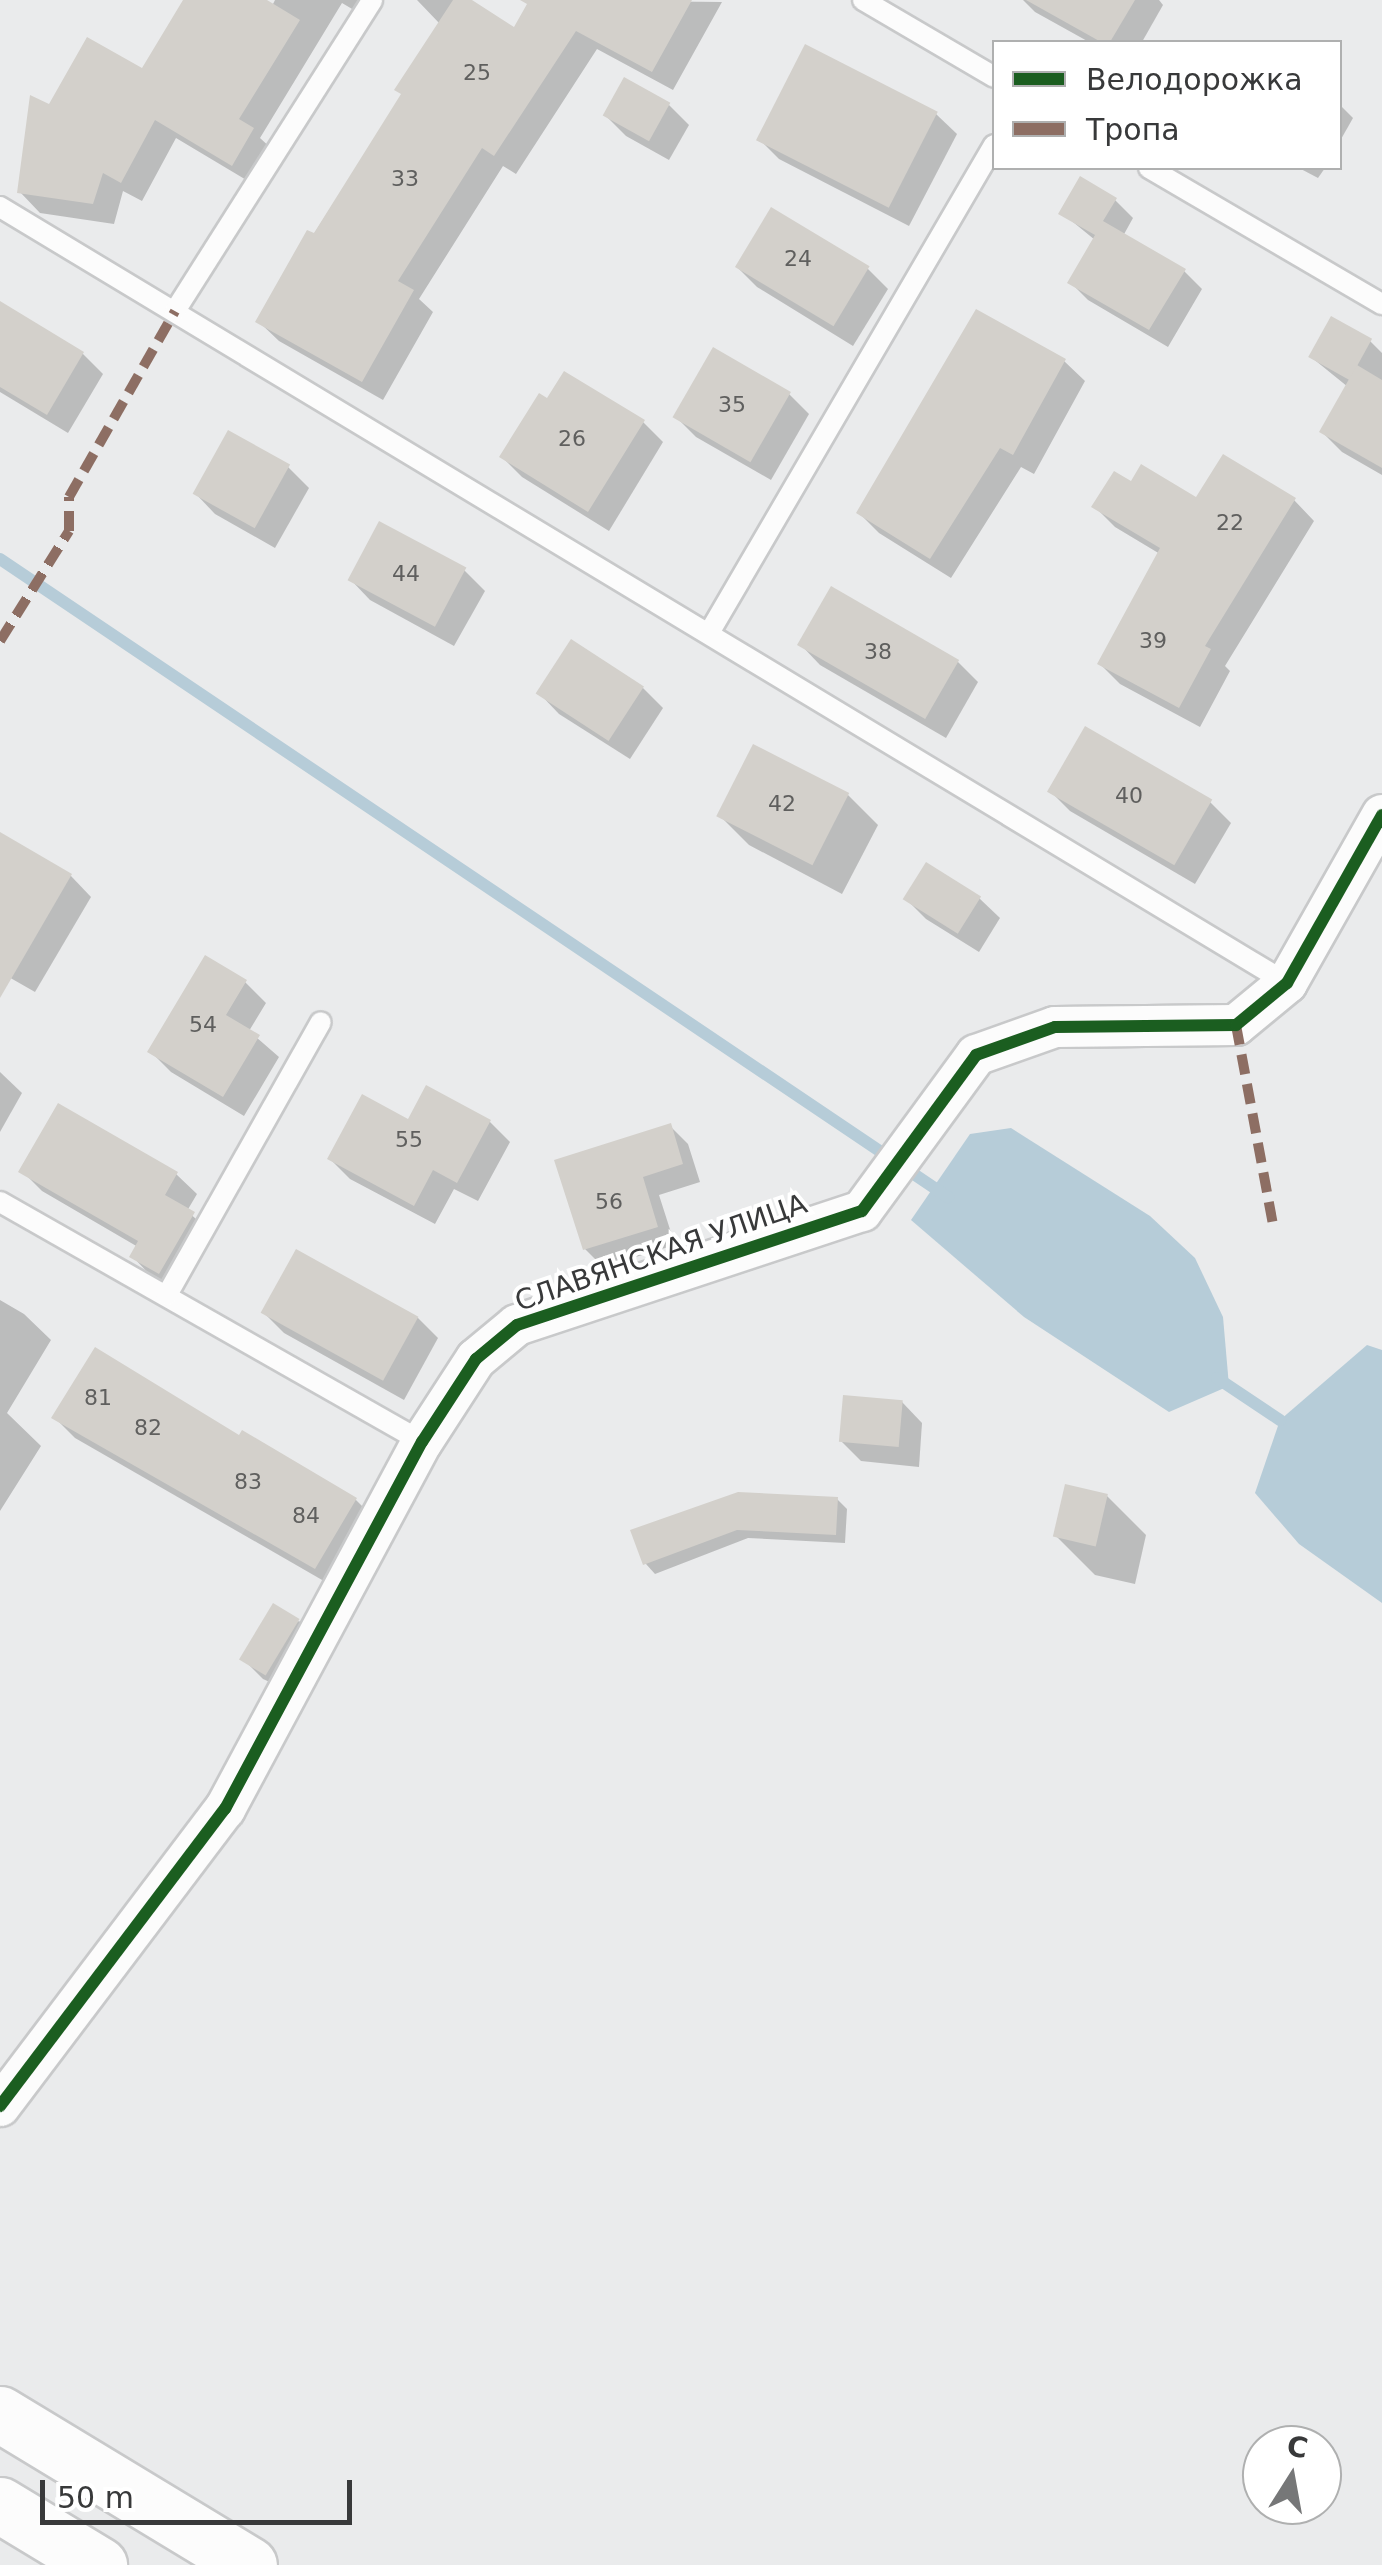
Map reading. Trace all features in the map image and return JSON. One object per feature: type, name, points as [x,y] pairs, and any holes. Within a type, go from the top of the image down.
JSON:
[{"type":"main road","points":[[0,2414],[248,2565]]},
{"type":"main road","points":[[0,2504],[99,2565]]},
{"type":"street","name":"СЛАВЯНСКАЯ УЛИЦА","points":[[0,2106],[225,1808],[422,1442],[476,1359],[518,1325],[862,1211],[976,1055],[1055,1027],[1236,1025],[1287,983],[1382,815]]},
{"type":"lane","points":[[176,311],[372,0]]},
{"type":"lane","points":[[864,0],[992,76]]},
{"type":"lane","points":[[709,633],[992,148]]},
{"type":"lane","points":[[1152,170],[1382,304]]},
{"type":"lane","points":[[0,207],[1287,983]]},
{"type":"lane","points":[[167,1295],[320,1022]]},
{"type":"lane","points":[[0,1202],[422,1442]]},
{"type":"water","points":[[1011,1128],[1150,1216],[1195,1258],[1223,1317],[1229,1386],[1169,1412],[1024,1317],[911,1220],[970,1134]]},
{"type":"water","points":[[1367,1345],[1382,1350],[1382,1603],[1299,1544],[1255,1493],[1280,1420]]},
{"type":"building","points":[[183,0],[267,0],[300,20],[239,119],[254,128],[232,166],[155,120],[121,183],[103,173],[93,204],[17,193],[30,95],[49,104],[87,37],[142,68]]},
{"type":"building","points":[[453,0],[472,0],[514,27],[527,4],[520,0],[692,0],[652,72],[576,31],[494,156],[482,148],[398,281],[414,290],[362,382],[255,322],[307,230],[314,233],[401,94],[394,90]]},
{"type":"building","points":[[1026,0],[1135,0],[1111,40],[1097,40]]},
{"type":"building","points":[[805,44],[938,112],[889,208],[756,140]]},
{"type":"building","points":[[624,77],[670,103],[649,141],[603,115]]},
{"type":"building","points":[[1080,176],[1117,198],[1103,221],[1186,269],[1149,330],[1067,283],[1095,235],[1058,214]]},
{"type":"building","points":[[771,207],[870,266],[834,326],[735,267]]},
{"type":"building","points":[[0,301],[84,352],[47,415],[0,387]]},
{"type":"building","points":[[976,309],[1066,359],[1013,455],[1000,448],[930,559],[856,513]]},
{"type":"building","points":[[1331,316],[1372,339],[1349,380],[1308,357]]},
{"type":"building","points":[[713,347],[791,392],[750,462],[672,417]]},
{"type":"building","points":[[1357,365],[1382,380],[1382,468],[1319,432]]},
{"type":"building","points":[[564,371],[645,420],[588,512],[499,457],[539,393],[547,398]]},
{"type":"building","points":[[228,430],[290,464],[255,528],[193,494]]},
{"type":"building","points":[[1223,454],[1296,498],[1205,646],[1211,649],[1179,708],[1097,664],[1160,548],[1091,507],[1114,471],[1131,481],[1141,464],[1196,497]]},
{"type":"building","points":[[379,521],[466,567],[435,627],[348,580]]},
{"type":"building","points":[[831,586],[959,660],[925,719],[797,645]]},
{"type":"building","points":[[571,639],[644,686],[609,741],[536,694]]},
{"type":"building","points":[[1085,726],[1212,800],[1174,865],[1047,792]]},
{"type":"building","points":[[753,744],[849,793],[812,865],[716,816]]},
{"type":"building","points":[[0,832],[72,874],[0,998]]},
{"type":"building","points":[[926,862],[981,896],[958,934],[903,899]]},
{"type":"building","points":[[205,955],[247,980],[226,1015],[260,1035],[223,1097],[147,1052]]},
{"type":"building","points":[[426,1085],[491,1120],[457,1183],[433,1170],[414,1206],[327,1159],[362,1094],[408,1119]]},
{"type":"building","points":[[58,1103],[178,1172],[165,1195],[195,1212],[159,1274],[129,1257],[138,1241],[18,1172]]},
{"type":"building","points":[[671,1123],[683,1164],[643,1177],[658,1227],[583,1250],[554,1160]]},
{"type":"building","points":[[296,1249],[418,1317],[383,1381],[261,1313]]},
{"type":"building","points":[[95,1347],[239,1435],[242,1430],[357,1498],[315,1569],[51,1418]]},
{"type":"building","points":[[843,1395],[903,1400],[899,1447],[839,1442]]},
{"type":"building","points":[[1065,1484],[1108,1494],[1096,1547],[1053,1537]]},
{"type":"building","points":[[738,1492],[838,1497],[836,1535],[737,1530],[643,1565],[630,1530]]},
{"type":"building","points":[[273,1603],[300,1619],[266,1676],[239,1660]]},
{"type":"waterway","points":[[0,559],[948,1197]]},
{"type":"waterway","points":[[1217,1378],[1280,1420]]},
{"type":"marked path","points":[[0,641],[69,531],[69,497],[175,311]]},
{"type":"marked path","points":[[1236,1025],[1273,1225]]},
{"type":"cycle path","points":[[0,2106],[225,1809],[422,1442],[476,1359],[517,1325],[862,1211],[976,1055],[1055,1027],[1236,1025],[1287,983],[1382,815]]}]
